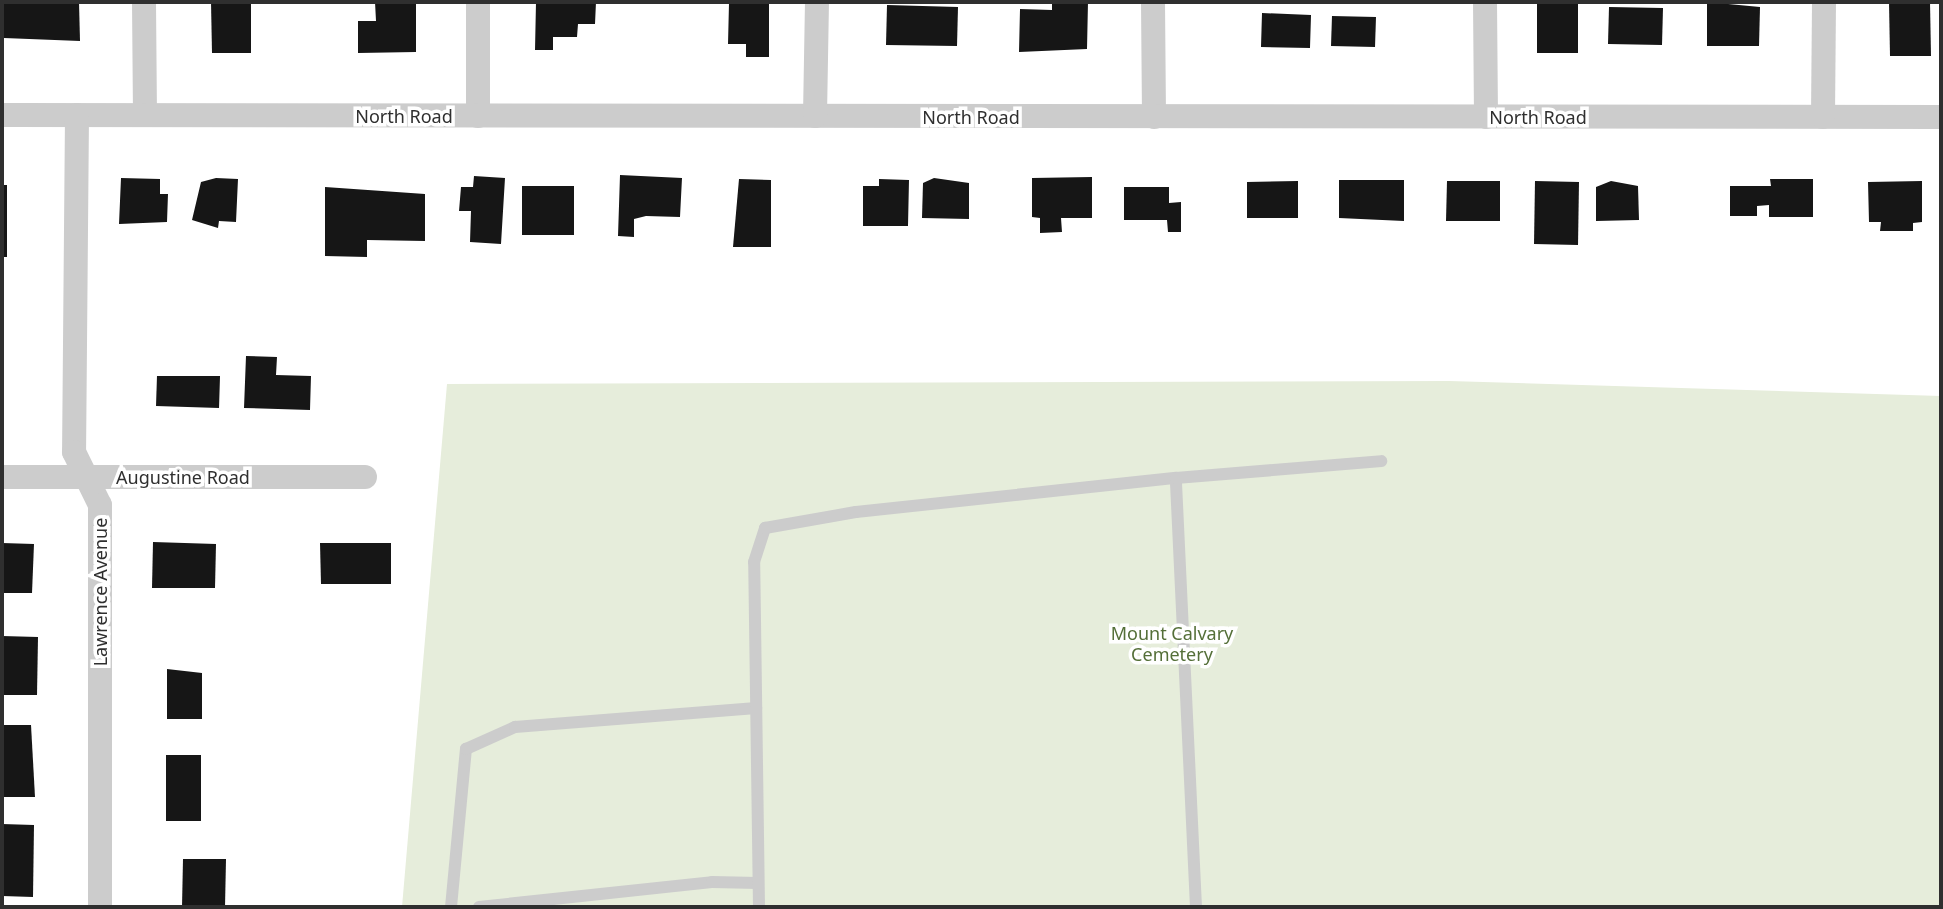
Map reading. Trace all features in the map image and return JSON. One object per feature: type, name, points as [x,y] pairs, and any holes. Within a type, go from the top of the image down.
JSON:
[{"type":"street","points":[[145,2],[145,116]]},
{"type":"street","points":[[478,2],[478,116]]},
{"type":"street","points":[[815,116],[817,2]]},
{"type":"street","points":[[1153,2],[1154,117]]},
{"type":"street","points":[[1485,2],[1486,117]]},
{"type":"street","points":[[1824,2],[1824,117]]},
{"type":"street","name":"North Road","points":[[2,115],[1941,117]]},
{"type":"street","name":"Lawrence Avenue","points":[[77,115],[74,453],[100,505],[100,907]]},
{"type":"street","name":"Augustine Road","points":[[2,477],[365,477]]},
{"type":"lane","points":[[758,907],[754,562],[765,528],[856,512],[1176,478],[1381,461]]},
{"type":"lane","points":[[1176,478],[1196,907]]},
{"type":"lane","points":[[451,907],[466,749],[515,727],[755,708]]},
{"type":"lane","points":[[479,907],[712,882],[758,883]]},
{"type":"green space","name":"Mount Calvary Cemetery","points":[[1449,381],[1941,396],[1941,907],[402,907],[447,384]]},
{"type":"building","points":[[3,2],[79,2],[80,41],[4,38]]},
{"type":"building","points":[[211,2],[251,2],[251,53],[212,53]]},
{"type":"building","points":[[375,2],[416,2],[416,52],[358,53],[358,21],[376,21]]},
{"type":"building","points":[[536,2],[596,2],[595,24],[578,24],[577,37],[553,37],[553,50],[535,50]]},
{"type":"building","points":[[769,2],[769,57],[746,57],[746,44],[728,44],[729,3]]},
{"type":"building","points":[[1052,2],[1088,2],[1087,49],[1019,52],[1020,9],[1052,10]]},
{"type":"building","points":[[1537,2],[1578,2],[1578,53],[1537,53]]},
{"type":"building","points":[[1707,2],[1760,7],[1759,46],[1707,46]]},
{"type":"building","points":[[1889,2],[1930,2],[1931,56],[1890,56]]},
{"type":"building","points":[[887,5],[958,7],[957,46],[886,45]]},
{"type":"building","points":[[1609,7],[1663,8],[1662,45],[1608,44]]},
{"type":"building","points":[[1262,13],[1311,15],[1310,48],[1261,47]]},
{"type":"building","points":[[1332,16],[1376,17],[1375,47],[1331,46]]},
{"type":"building","points":[[620,175],[682,178],[680,217],[646,216],[634,219],[634,237],[618,236]]},
{"type":"building","points":[[474,176],[505,178],[501,244],[470,242],[471,211],[459,211],[461,187],[473,187]]},
{"type":"building","points":[[1092,177],[1092,218],[1061,218],[1062,232],[1040,233],[1040,218],[1032,217],[1032,178]]},
{"type":"building","points":[[121,178],[160,179],[160,194],[168,194],[167,222],[119,224]]},
{"type":"building","points":[[216,178],[238,179],[236,222],[219,221],[218,228],[192,220],[201,182]]},
{"type":"building","points":[[934,178],[969,183],[969,219],[922,218],[923,183]]},
{"type":"building","points":[[739,179],[771,180],[771,247],[733,247]]},
{"type":"building","points":[[879,179],[909,180],[908,226],[863,226],[863,186],[879,186]]},
{"type":"building","points":[[1770,179],[1813,179],[1813,217],[1769,217],[1769,205],[1757,206],[1757,216],[1730,216],[1730,186],[1771,186]]},
{"type":"building","points":[[1339,180],[1404,180],[1404,221],[1339,218]]},
{"type":"building","points":[[1298,181],[1298,218],[1247,218],[1247,182]]},
{"type":"building","points":[[1447,181],[1500,181],[1500,221],[1446,221]]},
{"type":"building","points":[[1535,181],[1579,182],[1578,245],[1534,244]]},
{"type":"building","points":[[1611,181],[1638,186],[1639,220],[1596,221],[1596,187]]},
{"type":"building","points":[[1922,181],[1922,222],[1913,223],[1913,231],[1880,231],[1881,222],[1869,222],[1868,182]]},
{"type":"building","points":[[2,185],[7,185],[7,257],[2,257]]},
{"type":"building","points":[[522,186],[574,186],[574,235],[522,235]]},
{"type":"building","points":[[325,187],[425,194],[425,241],[367,240],[367,257],[325,256]]},
{"type":"building","points":[[1124,187],[1169,187],[1169,203],[1181,202],[1181,232],[1168,232],[1167,220],[1124,220]]},
{"type":"building","points":[[246,356],[277,357],[276,375],[311,376],[310,410],[244,408]]},
{"type":"building","points":[[157,376],[220,376],[219,408],[156,406]]},
{"type":"building","points":[[153,542],[216,544],[215,588],[152,588]]},
{"type":"building","points":[[2,543],[34,544],[32,593],[2,593]]},
{"type":"building","points":[[320,543],[391,543],[391,584],[321,584]]},
{"type":"building","points":[[2,636],[38,637],[37,695],[2,695]]},
{"type":"building","points":[[167,669],[202,673],[202,719],[167,719]]},
{"type":"building","points":[[2,725],[31,725],[35,797],[2,797]]},
{"type":"building","points":[[166,755],[201,755],[201,821],[166,821]]},
{"type":"building","points":[[2,824],[34,825],[33,897],[2,896]]},
{"type":"building","points":[[183,859],[226,859],[225,907],[182,907]]}]
